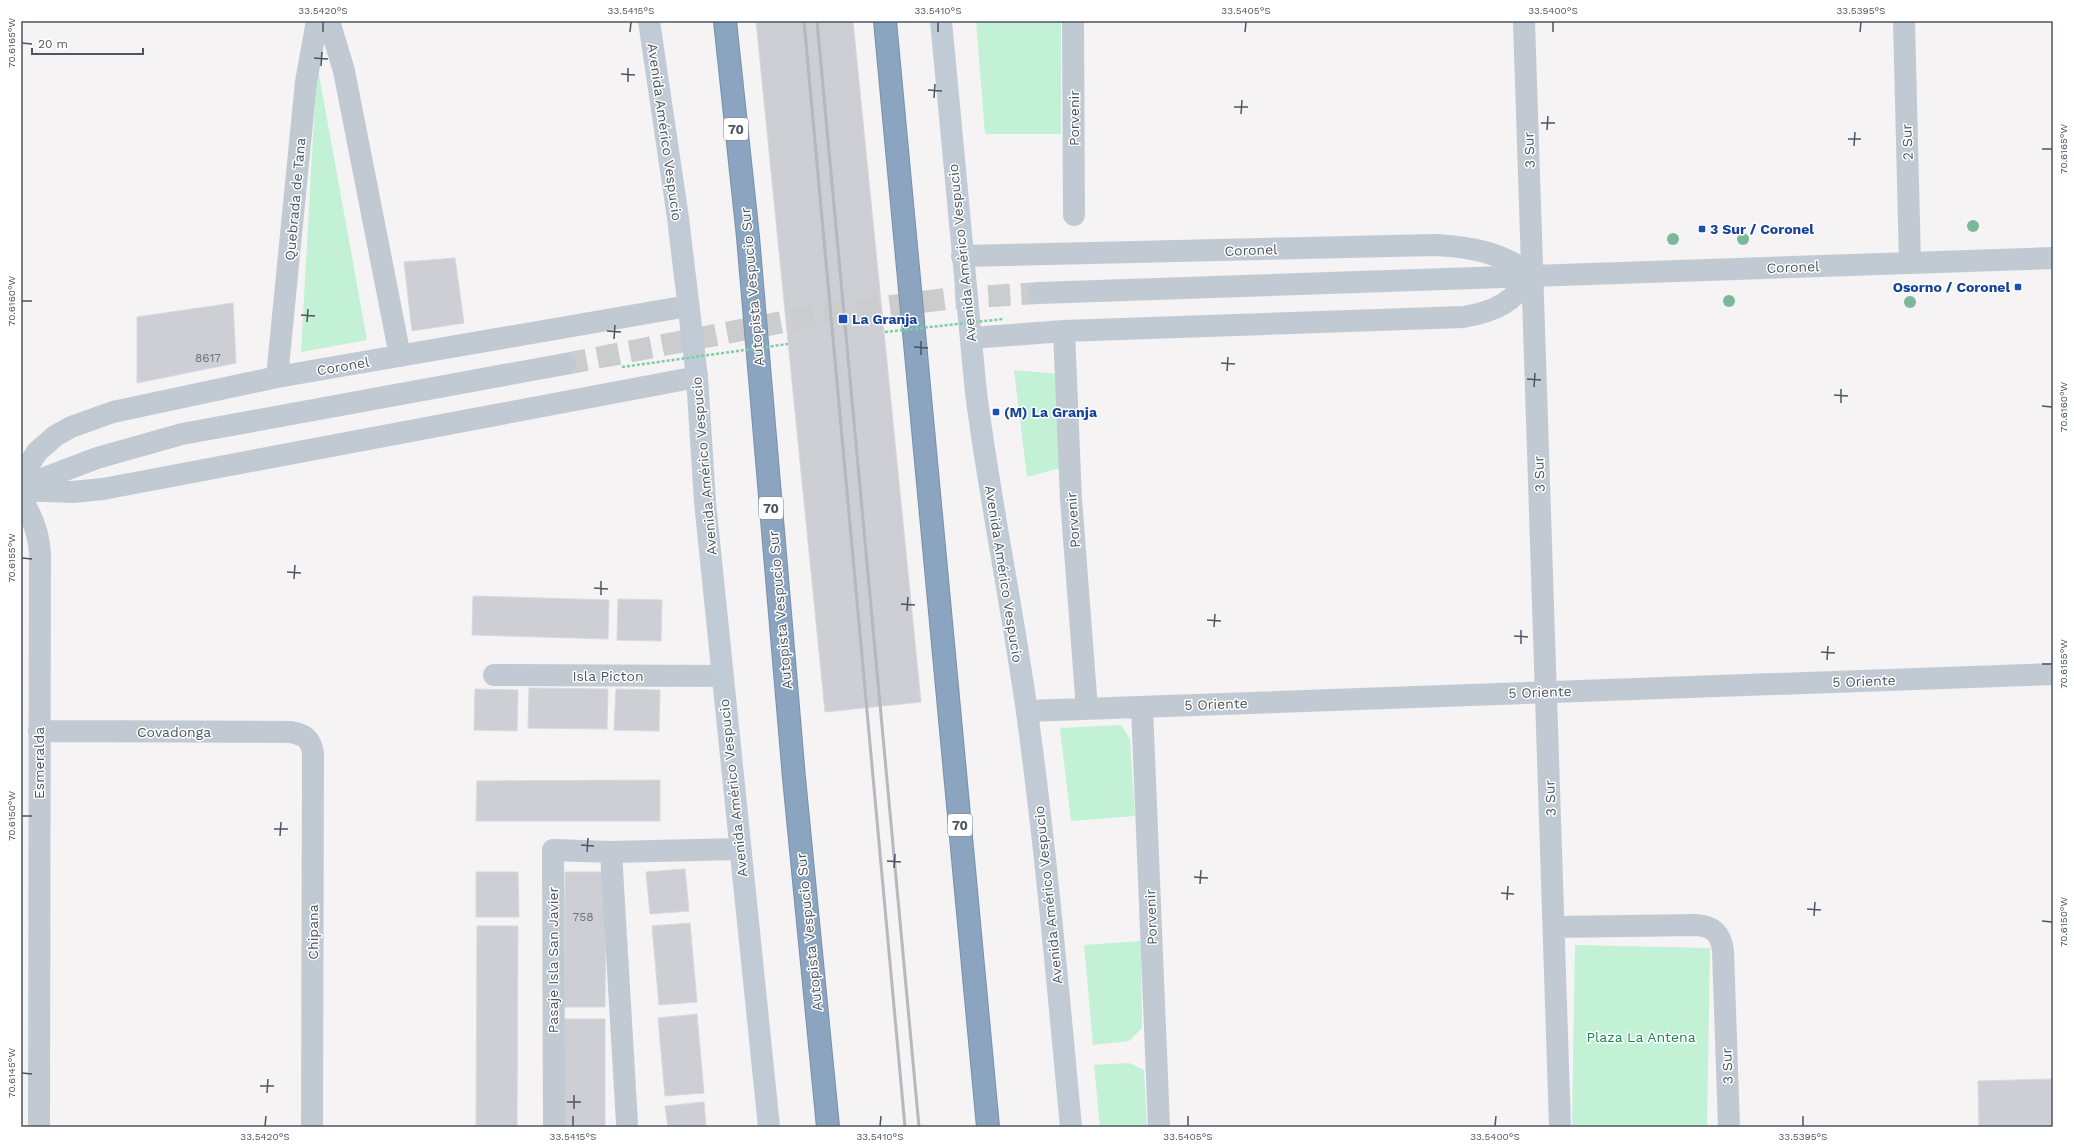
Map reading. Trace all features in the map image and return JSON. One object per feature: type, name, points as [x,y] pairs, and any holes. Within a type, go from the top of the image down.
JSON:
[{"type":"highway","name":"Autopista Vespucio Sur","points":[[725,21],[748,237],[794,778],[828,1127]]},
{"type":"highway","name":"70","points":[[885,21],[988,1127]]},
{"type":"main road","name":"Avenida Américo Vespucio","points":[[649,21],[678,218],[697,377],[705,502],[739,850],[769,1127]]},
{"type":"main road","name":"Avenida Américo Vespucio","points":[[941,21],[962,256],[983,450],[1027,711],[1040,813],[1071,1127]]},
{"type":"street","name":"Quebrada de Tana","points":[[278,377],[306,82],[317,21]]},
{"type":"street","points":[[329,21],[344,71],[400,356]]},
{"type":"street","name":"Porvenir","points":[[1073,21],[1074,215]]},
{"type":"street","name":"3 Sur","points":[[1524,21],[1560,1127]]},
{"type":"street","name":"2 Sur","points":[[1904,21],[1910,263]]},
{"type":"street","name":"Coronel","points":[[962,256],[1436,245],[1467,247],[1491,253],[1518,265],[1532,276]]},
{"type":"street","name":"Coronel","points":[[1039,293],[2053,258]]},
{"type":"street","points":[[971,338],[1064,331],[1463,317],[1482,314],[1500,307],[1524,288],[1532,276]]},
{"type":"street","name":"Coronel","points":[[21,477],[37,452],[55,436],[71,427],[113,412],[278,377],[688,306]]},
{"type":"street","name":"Porvenir","points":[[1064,331],[1071,499],[1087,709]]},
{"type":"street","points":[[21,488],[97,458],[182,434],[565,364]]},
{"type":"street","points":[[21,488],[72,492],[103,489],[697,377]]},
{"type":"street","name":"Esmeralda","points":[[21,498],[33,522],[39,542],[39,731],[30,804],[39,1127]]},
{"type":"street","name":"5 Oriente","points":[[1027,711],[2053,674]]},
{"type":"street","name":"Isla Picton","points":[[494,675],[722,676]]},
{"type":"street","name":"Porvenir","points":[[1142,707],[1159,1127]]},
{"type":"street","name":"Covadonga","points":[[39,731],[290,732],[299,733],[307,738]]},
{"type":"street","name":"Chipana","points":[[307,738],[312,745],[313,753],[312,1127]]},
{"type":"street","name":"Pasaje Isla San Javier","points":[[554,1127],[553,850],[610,852],[739,850]]},
{"type":"street","points":[[610,852],[627,1123]]},
{"type":"street","name":"3 Sur","points":[[1554,927],[1696,925],[1708,926],[1716,931],[1722,940],[1723,951],[1729,1127]]},
{"type":"path","points":[[885,332],[1003,319]]},
{"type":"path","points":[[622,367],[788,344]]},
{"type":"green space","points":[[976,21],[1061,21],[1061,134],[985,134]]},
{"type":"green space","points":[[317,64],[367,340],[301,352]]},
{"type":"green space","points":[[1014,370],[1060,374],[1064,467],[1027,477]]},
{"type":"green space","points":[[1121,725],[1130,739],[1135,816],[1071,821],[1060,728]]},
{"type":"green space","points":[[1141,941],[1142,1028],[1129,1041],[1093,1045],[1084,945]]},
{"type":"green space","name":"Plaza La Antena","points":[[1575,945],[1710,948],[1707,1127],[1572,1127]]},
{"type":"green space","points":[[1129,1063],[1144,1070],[1147,1127],[1100,1127],[1094,1065]]},
{"type":"building","points":[[756,21],[853,21],[921,702],[825,712]]},
{"type":"building","points":[[455,258],[464,323],[412,331],[404,262]]},
{"type":"building","points":[[233,303],[236,363],[137,383],[137,317]]},
{"type":"building","points":[[473,596],[609,600],[608,639],[472,635]]},
{"type":"building","points":[[618,599],[662,600],[661,641],[617,640]]},
{"type":"building","points":[[529,688],[608,689],[607,729],[528,728]]},
{"type":"building","points":[[475,689],[518,690],[517,731],[474,730]]},
{"type":"building","points":[[616,689],[660,690],[659,731],[614,730]]},
{"type":"building","points":[[660,780],[660,821],[476,821],[477,781]]},
{"type":"building","points":[[685,869],[689,911],[650,914],[646,872]]},
{"type":"building","points":[[476,872],[518,872],[519,917],[476,917]]},
{"type":"building","points":[[565,872],[606,872],[605,1007],[564,1007]]},
{"type":"building","points":[[690,923],[697,1002],[659,1005],[652,926]]},
{"type":"building","points":[[477,926],[518,926],[517,1127],[476,1127]]},
{"type":"building","points":[[697,1014],[704,1093],[665,1096],[658,1018]]},
{"type":"building","points":[[564,1019],[605,1019],[605,1127],[564,1127]]},
{"type":"building","points":[[2053,1079],[2053,1127],[1979,1127],[1978,1081]]},
{"type":"building","points":[[704,1102],[706,1127],[668,1127],[665,1106]]},
{"type":"tunnel","points":[[565,364],[814,316],[945,299],[1039,293]]},
{"type":"railway","points":[[804,21],[905,1127]]},
{"type":"railway","points":[[817,21],[919,1127]]},
{"type":"place","name":"3 Sur / Coronel","points":[[1702,229]]},
{"type":"place","name":"Osorno / Coronel","points":[[2018,287]]},
{"type":"place","name":"La Granja","points":[[843,319]]},
{"type":"place","name":"(M) La Granja","points":[[996,412]]}]
